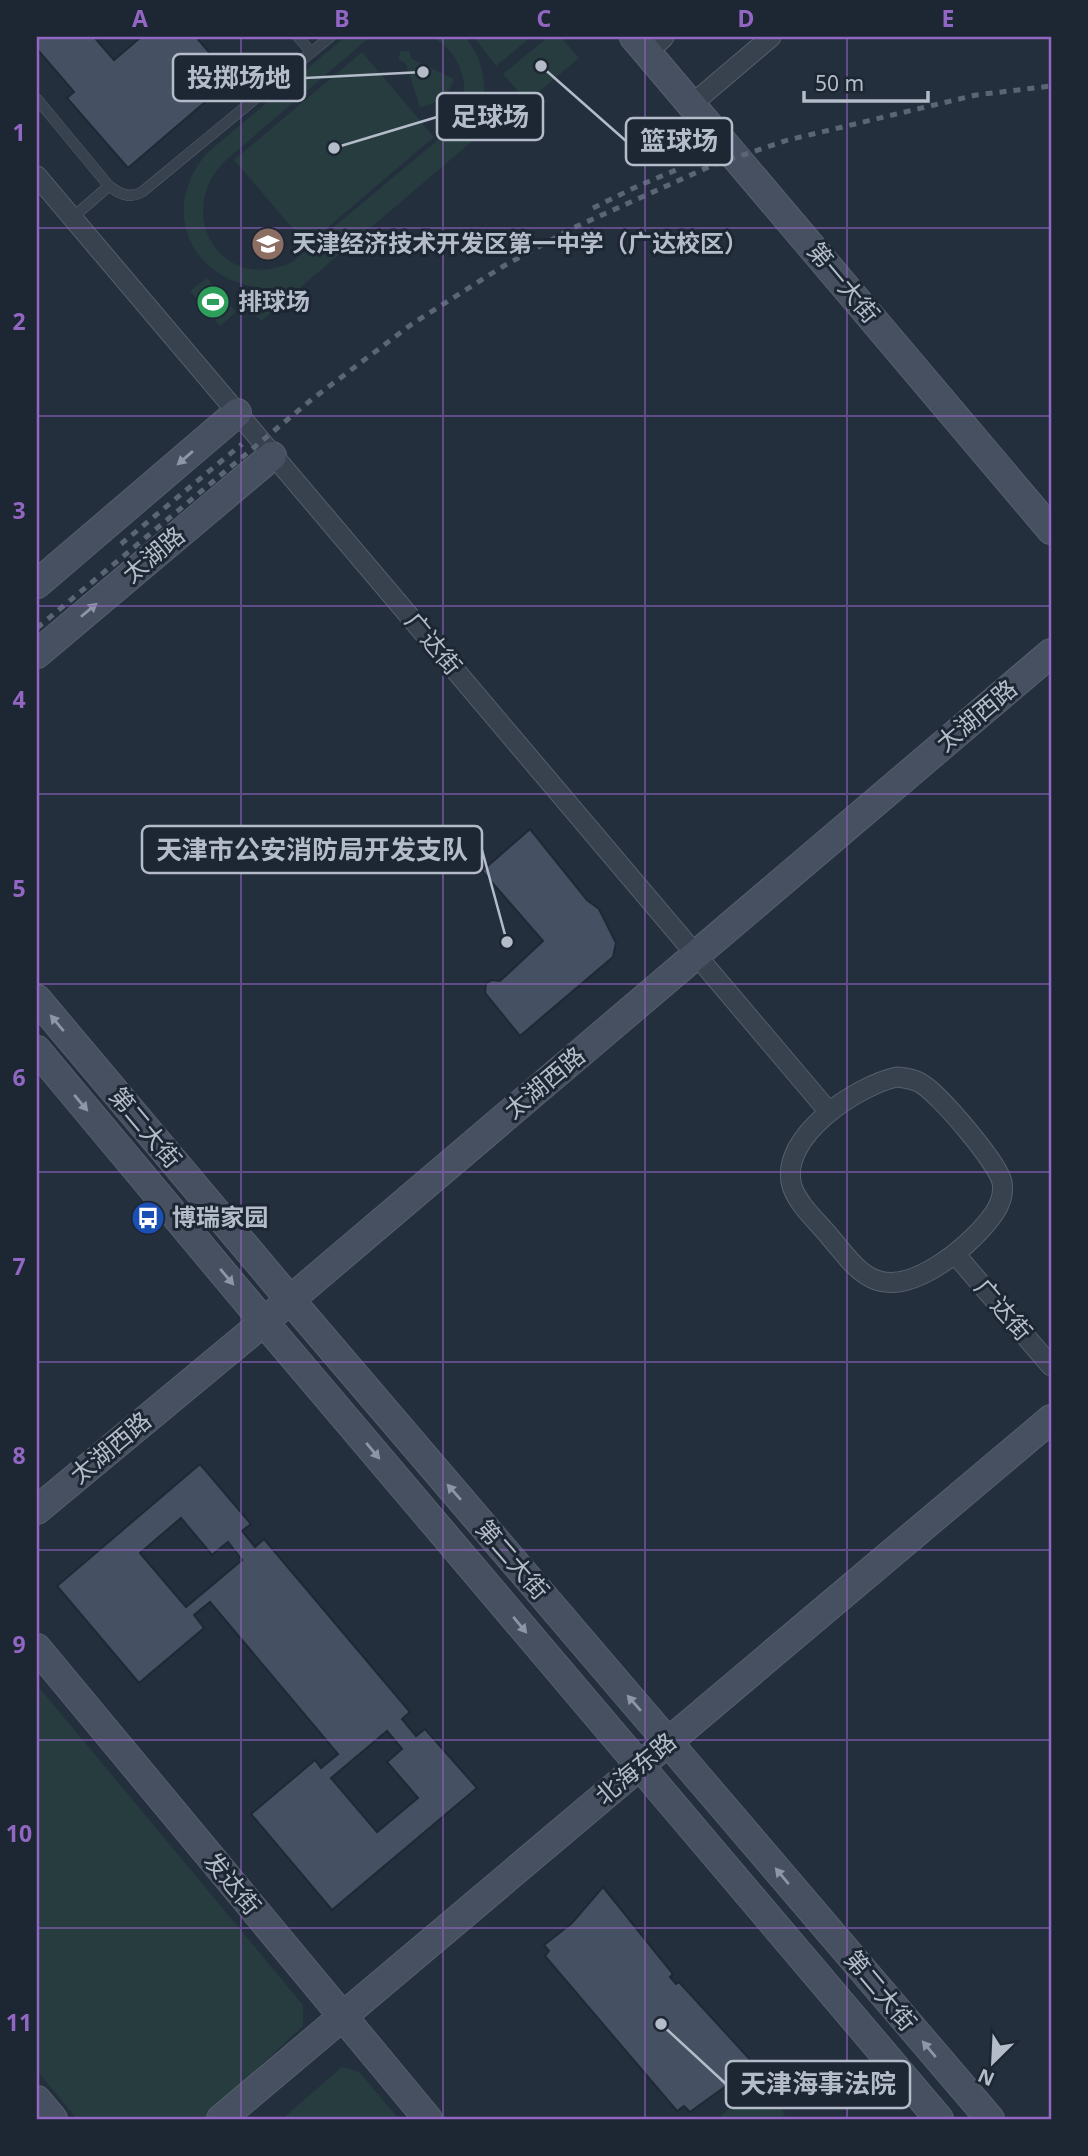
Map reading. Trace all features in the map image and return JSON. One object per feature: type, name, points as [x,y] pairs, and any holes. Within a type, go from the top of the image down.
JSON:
[{"type":"main road","name":"第一大街","points":[[653,38],[697,100],[1051,530]]},
{"type":"main road","name":"第一大街","points":[[697,100],[1051,509]]},
{"type":"main road","points":[[37,584],[237,413]]},
{"type":"main road","name":"太湖路","points":[[37,654],[272,456]]},
{"type":"main road","name":"太湖西路","points":[[693,950],[1051,639]]},
{"type":"main road","name":"太湖西路","points":[[37,1495],[285,1295],[693,950],[1051,653]]},
{"type":"main road","name":"第二大街","points":[[37,999],[285,1295],[990,2119]]},
{"type":"main road","name":"第二大街","points":[[37,1051],[939,2119]]},
{"type":"main road","name":"太湖西路","points":[[37,1510],[259,1316]]},
{"type":"main road","name":"北海东路","points":[[221,2119],[1051,1419]]},
{"type":"main road","name":"发达街","points":[[37,1648],[428,2119]]},
{"type":"main road","points":[[37,2100],[53,2119]]},
{"type":"street","points":[[697,100],[771,37]]},
{"type":"street","name":"广达街","points":[[37,176],[829,1112]]},
{"type":"street","points":[[897,1077],[911,1079],[934,1093],[988,1156],[997,1169],[1002,1184],[1001,1201],[994,1214],[956,1255],[919,1275],[890,1283],[876,1280],[855,1266],[804,1205],[793,1187],[790,1171],[794,1154],[807,1134],[829,1112],[872,1085],[897,1077]]},
{"type":"street","name":"广达街","points":[[956,1255],[1051,1366]]},
{"type":"lane","points":[[298,37],[311,52]]},
{"type":"lane","points":[[37,99],[109,186],[125,195],[134,196],[330,37]]},
{"type":"lane","points":[[72,218],[109,186]]},
{"type":"green space","points":[[345,37],[370,37],[226,160],[210,181],[204,203],[204,224],[212,243],[226,258],[244,267],[267,269],[292,262],[452,128],[463,103],[463,78],[453,55],[432,37],[465,37],[472,46],[483,75],[483,118],[490,126],[261,321],[245,303],[261,288],[236,282],[215,271],[200,256],[189,238],[184,218],[185,196],[193,175],[207,153]]},
{"type":"green space","points":[[474,37],[531,37],[496,66]]},
{"type":"green space","points":[[548,37],[561,37],[579,58],[527,102],[503,74]]},
{"type":"green space","points":[[401,51],[409,51],[412,59],[454,79],[449,90],[432,104],[420,107],[406,64],[398,59]]},
{"type":"green space","points":[[362,52],[434,137],[307,245],[234,160]]},
{"type":"green space","name":"排球场","points":[[207,278],[236,312],[220,326],[190,291]]},
{"type":"green space","points":[[37,1685],[303,2005],[303,2026],[203,2119],[77,2119],[37,2071]]},
{"type":"green space","points":[[342,2067],[359,2072],[399,2119],[282,2119]]},
{"type":"green space","points":[[759,2083],[785,2114],[780,2119],[717,2119]]},
{"type":"building","points":[[37,37],[94,37],[114,60],[141,37],[196,37],[232,79],[128,168],[67,98],[74,92],[37,49]]},
{"type":"building","points":[[530,829],[587,900],[599,909],[616,943],[613,957],[520,1036],[485,993],[486,983],[492,980],[500,981],[543,941],[482,871]]},
{"type":"building","points":[[200,1464],[251,1524],[242,1531],[255,1547],[264,1539],[410,1712],[402,1719],[416,1736],[425,1729],[477,1788],[332,1910],[251,1814],[315,1760],[321,1768],[338,1754],[210,1602],[194,1615],[204,1628],[139,1683],[57,1586]],"holes":[[[181,1518],[212,1555],[228,1542],[242,1560],[186,1607],[140,1553]],[[387,1731],[402,1749],[387,1762],[418,1798],[377,1832],[331,1778]]]},
{"type":"building","points":[[603,1887],[673,1974],[670,1977],[676,1984],[679,1982],[755,2065],[690,2112],[684,2106],[677,2111],[545,1956],[549,1951],[544,1945],[572,1923]]},
{"type":"railway","points":[[37,628],[311,400],[412,324],[502,267],[573,228],[713,165],[788,140],[976,95],[1051,86]]},
{"type":"railway","points":[[593,208],[676,170]]},
{"type":"railway","points":[[121,544],[242,444]]},
{"type":"place","name":"篮球场","points":[[541,66]]},
{"type":"place","name":"投掷场地","points":[[423,72]]},
{"type":"place","name":"足球场","points":[[334,148]]},
{"type":"place","name":"天津经济技术开发区第一中学（广达校区）","points":[[268,244]]},
{"type":"place","name":"排球场","points":[[213,302]]},
{"type":"place","name":"天津市公安消防局开发支队","points":[[507,942]]},
{"type":"place","name":"博瑞家园","points":[[148,1218]]},
{"type":"place","name":"天津海事法院","points":[[661,2024]]}]
